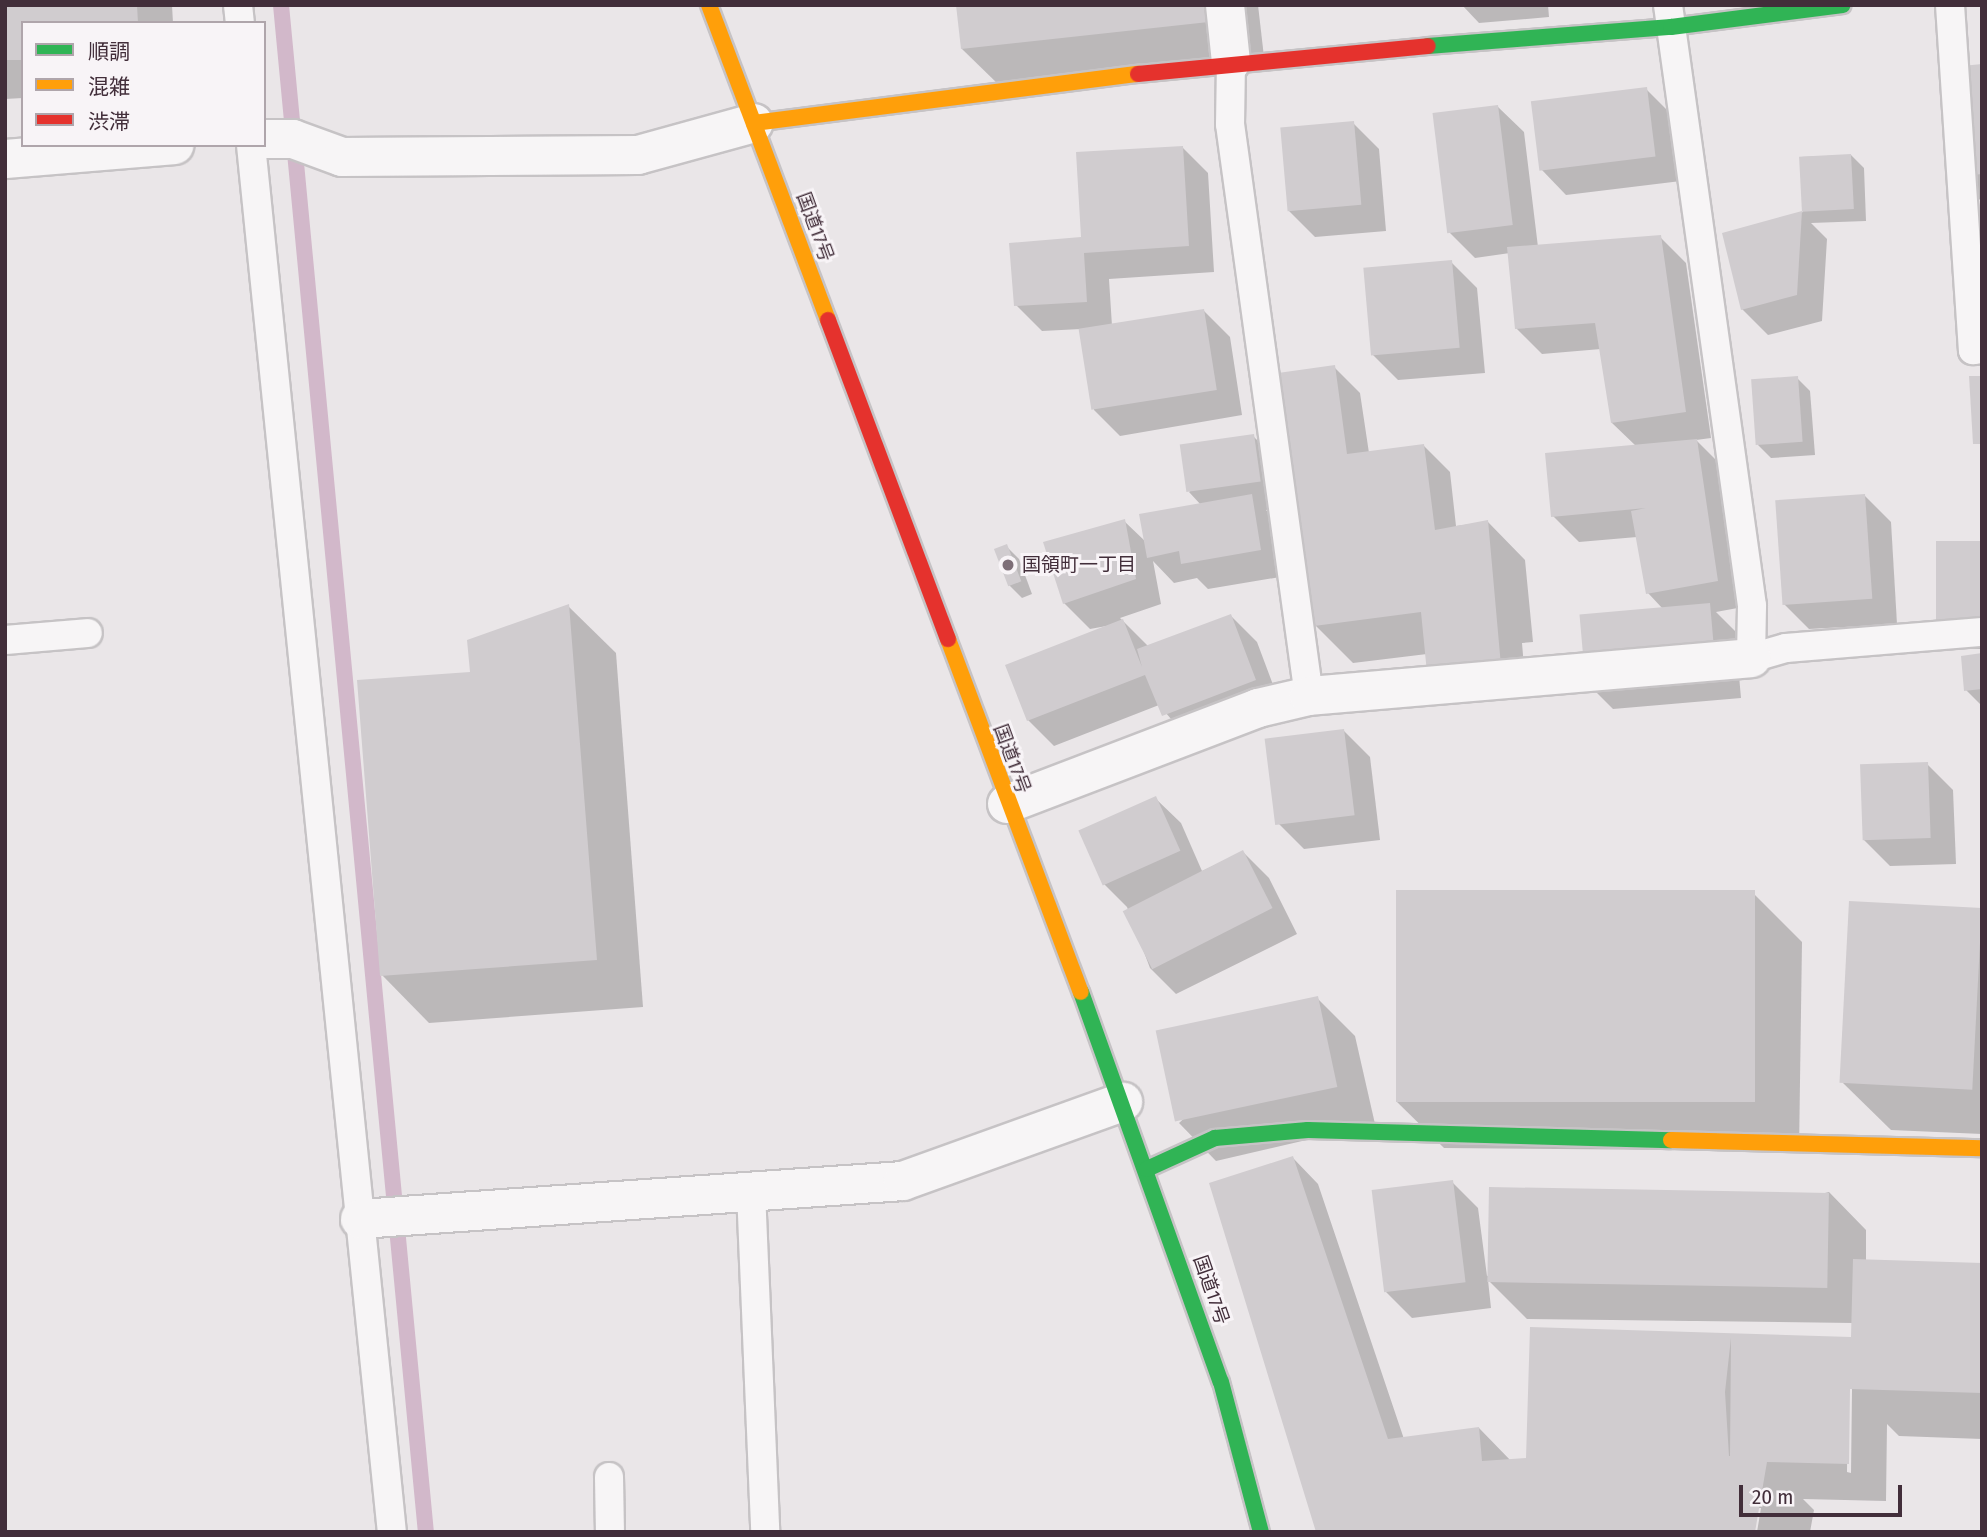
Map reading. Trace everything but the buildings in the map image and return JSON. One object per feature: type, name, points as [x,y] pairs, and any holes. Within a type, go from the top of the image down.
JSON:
[{"type":"main road","name":"国道17号","points":[[709,5],[1007,804],[1123,1102],[1221,1382],[1261,1532]]},
{"type":"main road","points":[[754,123],[1231,62],[1669,16],[1843,5]]},
{"type":"main road","points":[[1147,1169],[1215,1138],[1308,1130],[1982,1148]]},
{"type":"street","points":[[1224,5],[1231,62]]},
{"type":"street","points":[[266,139],[293,139],[342,157],[638,155],[754,123]]},
{"type":"street","points":[[5,159],[150,147]]},
{"type":"street","points":[[1007,804],[1258,708],[1309,696],[1751,658]]},
{"type":"street","points":[[377,1218],[902,1181],[1123,1102]]},
{"type":"lane","points":[[1950,5],[1973,350],[1982,349]]},
{"type":"lane","points":[[1669,16],[1752,606],[1751,658],[1786,648],[1982,632]]},
{"type":"lane","points":[[1231,62],[1230,124],[1309,696]]},
{"type":"lane","points":[[251,147],[377,1218],[392,1532]]},
{"type":"lane","points":[[5,640],[88,633]]},
{"type":"lane","points":[[751,1191],[765,1532]]},
{"type":"lane","points":[[609,1477],[610,1532]]},
{"type":"waterway","points":[[281,5],[426,1532]]},
{"type":"traffic: fast","points":[[1428,46],[1671,27],[1843,5]]},
{"type":"traffic: fast","points":[[1081,992],[1221,1382],[1261,1532]]},
{"type":"traffic: fast","points":[[1147,1169],[1215,1138],[1308,1130],[1671,1140]]},
{"type":"traffic: slow","points":[[709,5],[828,320]]},
{"type":"traffic: slow","points":[[754,123],[1138,74]]},
{"type":"traffic: slow","points":[[948,639],[1081,992]]},
{"type":"traffic: slow","points":[[1671,1140],[1982,1148]]},
{"type":"traffic: jam","points":[[1138,74],[1428,46]]},
{"type":"traffic: jam","points":[[828,320],[948,639]]},
{"type":"place","name":"国領町一丁目","points":[[1008,565]]}]
